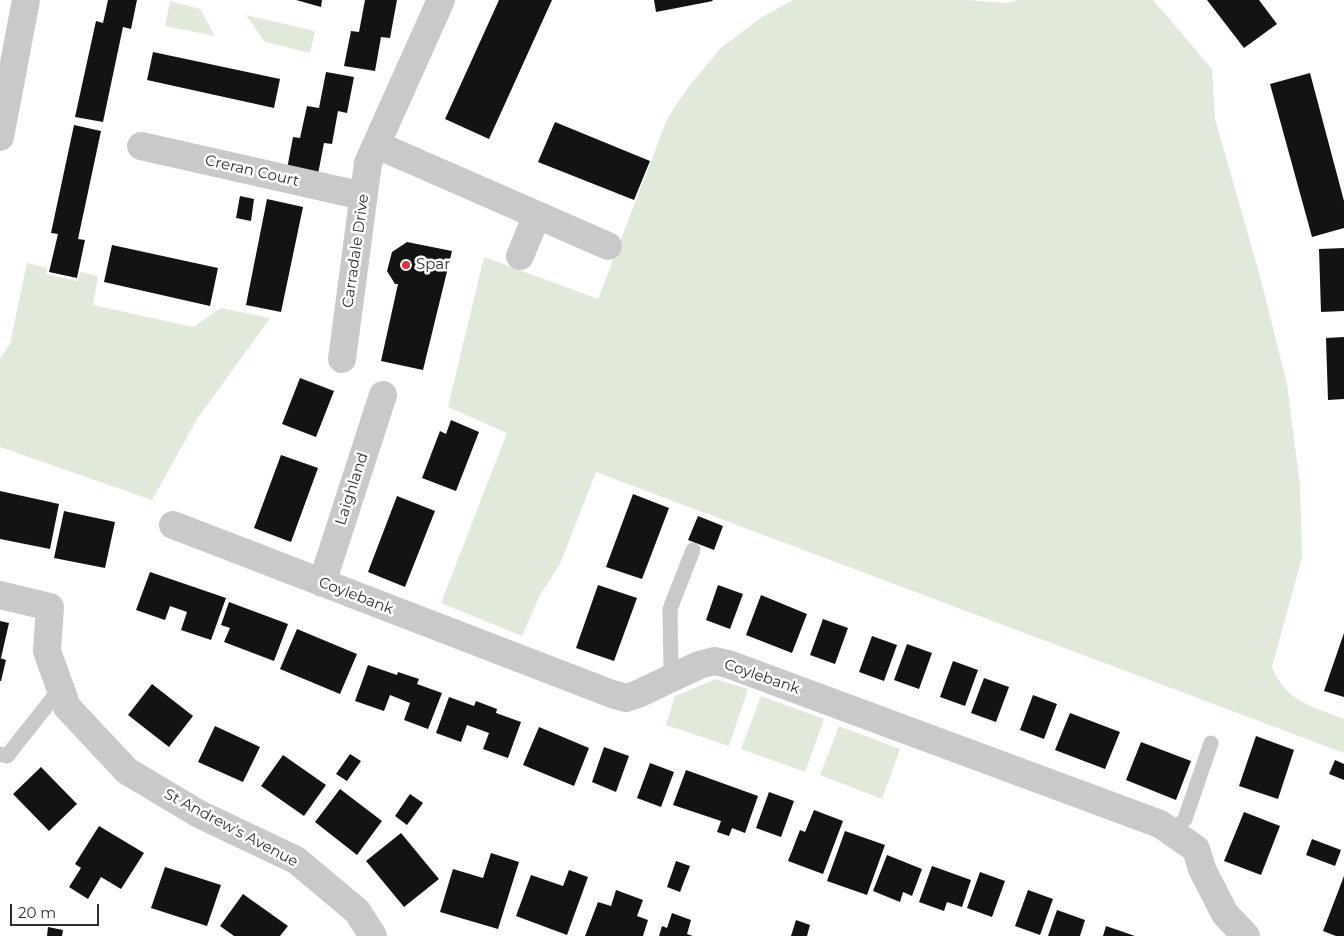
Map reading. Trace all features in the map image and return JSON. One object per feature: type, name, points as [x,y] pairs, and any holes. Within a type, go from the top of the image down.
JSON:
[{"type":"street","points":[[0,137],[26,0]]},
{"type":"street","name":"Carradale Drive","points":[[342,359],[368,163],[441,0]]},
{"type":"street","points":[[377,145],[608,246]]},
{"type":"street","name":"Creran Court","points":[[141,146],[363,196]]},
{"type":"street","points":[[520,256],[538,215]]},
{"type":"street","name":"Laighland","points":[[322,583],[383,395]]},
{"type":"street","name":"Coylebank","points":[[174,525],[612,694],[626,698],[699,665],[714,661],[728,664],[1160,824],[1196,849],[1202,868],[1224,914],[1246,936]]},
{"type":"street","name":"St Andrew's Avenue","points":[[0,595],[50,607],[47,651],[66,707],[127,771],[199,814],[296,860],[357,911],[373,936]]},
{"type":"lane","points":[[675,677],[671,667],[670,609],[693,550]]},
{"type":"lane","points":[[0,754],[7,756],[60,689]]},
{"type":"lane","points":[[1173,832],[1185,819],[1211,742]]},
{"type":"green space","points":[[793,0],[968,0],[1004,3],[1019,0],[1153,0],[1212,69],[1215,119],[1259,273],[1287,384],[1300,485],[1302,557],[1272,667],[1278,679],[1292,695],[1310,706],[1344,719],[1344,753],[596,472],[560,564],[540,595],[522,636],[441,603],[507,433],[448,407],[484,257],[598,299],[668,117],[689,86],[722,47],[762,17]]},
{"type":"green space","points":[[170,1],[200,9],[215,36],[165,26]]},
{"type":"green space","points":[[246,15],[315,31],[310,53],[265,42]]},
{"type":"green space","points":[[27,263],[47,268],[46,274],[78,281],[80,272],[98,276],[93,305],[193,327],[221,308],[270,318],[197,419],[152,500],[0,447],[0,358],[10,344]]},
{"type":"green space","points":[[716,679],[748,689],[729,746],[666,725],[675,696]]},
{"type":"green space","points":[[761,696],[824,719],[805,772],[741,749]]},
{"type":"green space","points":[[839,726],[900,749],[882,799],[820,775]]},
{"type":"building","points":[[108,0],[137,0],[131,29],[123,27],[103,122],[75,117],[96,21],[103,23]]},
{"type":"building","points":[[296,0],[322,0],[321,7]]},
{"type":"building","points":[[365,0],[397,0],[390,38],[381,37],[375,71],[344,66],[351,31],[359,32]]},
{"type":"building","points":[[499,0],[552,0],[489,139],[445,119]]},
{"type":"building","points":[[654,0],[712,0],[713,1],[656,12]]},
{"type":"building","points":[[1207,0],[1259,0],[1277,24],[1244,48]]},
{"type":"building","points":[[153,52],[280,79],[274,108],[147,80]]},
{"type":"building","points":[[326,72],[354,77],[347,113],[338,111],[332,144],[324,143],[318,174],[287,169],[293,137],[300,138],[307,106],[319,108]]},
{"type":"building","points":[[1310,73],[1344,201],[1344,228],[1312,237],[1270,84]]},
{"type":"building","points":[[555,122],[650,161],[634,200],[538,162]]},
{"type":"building","points":[[74,125],[101,131],[78,239],[85,240],[77,278],[49,272],[58,234],[51,233]]},
{"type":"building","points":[[240,196],[254,199],[251,221],[236,218]]},
{"type":"building","points":[[267,199],[303,207],[281,312],[246,305]]},
{"type":"building","points":[[407,242],[452,251],[423,370],[381,361],[398,284],[395,284],[387,271],[392,252]]},
{"type":"building","points":[[112,245],[218,268],[210,306],[104,282]]},
{"type":"building","points":[[1344,248],[1344,311],[1321,312],[1319,249]]},
{"type":"building","points":[[1344,337],[1344,399],[1328,400],[1326,338]]},
{"type":"building","points":[[300,378],[334,391],[316,437],[282,424]]},
{"type":"building","points":[[451,420],[479,432],[456,491],[422,478],[440,431],[446,434]]},
{"type":"building","points":[[281,455],[318,468],[291,542],[254,528]]},
{"type":"building","points":[[0,491],[59,504],[50,549],[0,539]]},
{"type":"building","points":[[633,494],[669,508],[642,579],[606,567]]},
{"type":"building","points":[[397,496],[435,511],[405,587],[368,572]]},
{"type":"building","points":[[64,511],[115,522],[105,568],[54,558]]},
{"type":"building","points":[[698,516],[723,526],[714,550],[688,540]]},
{"type":"building","points":[[150,572],[226,598],[211,640],[181,630],[187,612],[170,606],[165,620],[136,610]]},
{"type":"building","points":[[598,585],[637,598],[614,661],[576,648]]},
{"type":"building","points":[[718,585],[743,594],[730,629],[706,620]]},
{"type":"building","points":[[761,595],[807,614],[792,653],[746,635]]},
{"type":"building","points":[[229,602],[288,624],[274,661],[224,642],[230,628],[221,625]]},
{"type":"building","points":[[823,619],[848,628],[835,664],[810,655]]},
{"type":"building","points":[[0,621],[9,623],[1,658],[0,658]]},
{"type":"building","points":[[297,629],[357,654],[340,694],[280,669]]},
{"type":"building","points":[[1344,633],[1344,697],[1324,691]]},
{"type":"building","points":[[872,636],[897,645],[884,681],[859,672]]},
{"type":"building","points":[[907,644],[932,653],[919,689],[894,680]]},
{"type":"building","points":[[0,658],[6,660],[1,681],[0,681]]},
{"type":"building","points":[[953,661],[978,670],[965,706],[940,697]]},
{"type":"building","points":[[368,665],[397,675],[398,672],[419,679],[417,684],[442,693],[428,729],[404,720],[410,703],[390,695],[384,711],[355,701]]},
{"type":"building","points":[[984,678],[1009,687],[996,722],[971,713]]},
{"type":"building","points":[[152,684],[193,716],[169,747],[128,715]]},
{"type":"building","points":[[1033,695],[1057,704],[1044,739],[1020,730]]},
{"type":"building","points":[[449,697],[474,706],[476,701],[497,709],[496,713],[521,722],[508,758],[483,749],[489,733],[467,725],[461,742],[436,733]]},
{"type":"building","points":[[1070,713],[1120,732],[1105,769],[1055,750]]},
{"type":"building","points":[[215,726],[260,747],[243,782],[198,762]]},
{"type":"building","points":[[539,727],[589,748],[574,786],[523,765]]},
{"type":"building","points":[[1256,736],[1294,750],[1278,799],[1239,786]]},
{"type":"building","points":[[1141,742],[1191,761],[1176,800],[1126,780]]},
{"type":"building","points":[[604,747],[629,756],[616,792],[592,782]]},
{"type":"building","points":[[350,754],[361,761],[347,781],[336,774]]},
{"type":"building","points":[[283,755],[326,785],[304,816],[261,786]]},
{"type":"building","points":[[1335,760],[1344,764],[1344,780],[1329,774]]},
{"type":"building","points":[[650,763],[674,772],[661,807],[637,798]]},
{"type":"building","points":[[41,767],[77,804],[49,831],[13,794]]},
{"type":"building","points":[[686,770],[758,796],[745,833],[732,828],[729,836],[717,832],[721,821],[673,805]]},
{"type":"building","points":[[340,789],[382,821],[357,855],[315,822]]},
{"type":"building","points":[[769,792],[794,801],[781,837],[756,828]]},
{"type":"building","points":[[410,794],[423,803],[407,825],[395,816]]},
{"type":"building","points":[[814,810],[843,821],[823,874],[788,861],[800,830],[805,832]]},
{"type":"building","points":[[1244,812],[1280,826],[1261,875],[1224,861]]},
{"type":"building","points":[[99,826],[144,853],[121,889],[101,877],[88,899],[69,887],[81,868],[75,864]]},
{"type":"building","points":[[845,831],[885,845],[867,895],[827,881]]},
{"type":"building","points":[[401,833],[439,879],[404,907],[366,861]]},
{"type":"building","points":[[1312,839],[1341,850],[1335,866],[1306,855]]},
{"type":"building","points":[[491,853],[519,862],[498,929],[440,912],[453,869],[483,878]]},
{"type":"building","points":[[887,855],[922,869],[912,896],[903,892],[900,902],[873,891]]},
{"type":"building","points":[[676,861],[690,866],[680,892],[667,887]]},
{"type":"building","points":[[932,866],[971,880],[962,907],[947,902],[944,911],[919,902]]},
{"type":"building","points":[[165,867],[221,885],[207,926],[151,908]]},
{"type":"building","points":[[569,870],[588,877],[567,935],[516,916],[531,875],[563,886]]},
{"type":"building","points":[[980,872],[1005,881],[992,917],[967,908]]},
{"type":"building","points":[[1344,876],[1344,936],[1336,936],[1323,931]]},
{"type":"building","points":[[616,890],[643,900],[637,916],[648,920],[643,936],[585,936],[598,902],[611,906]]},
{"type":"building","points":[[1028,890],[1053,899],[1040,935],[1015,926]]},
{"type":"building","points":[[243,894],[288,926],[280,936],[234,936],[220,926]]},
{"type":"building","points":[[1057,910],[1085,920],[1080,936],[1048,936]]},
{"type":"building","points":[[672,913],[691,920],[687,934],[693,936],[659,936],[662,926],[667,928]]},
{"type":"building","points":[[796,920],[810,925],[807,936],[791,936]]},
{"type":"building","points":[[1106,926],[1135,936],[1103,936]]},
{"type":"building","points":[[48,927],[63,930],[62,936],[47,936]]},
{"type":"place","name":"Spar","points":[[406,265]]}]
